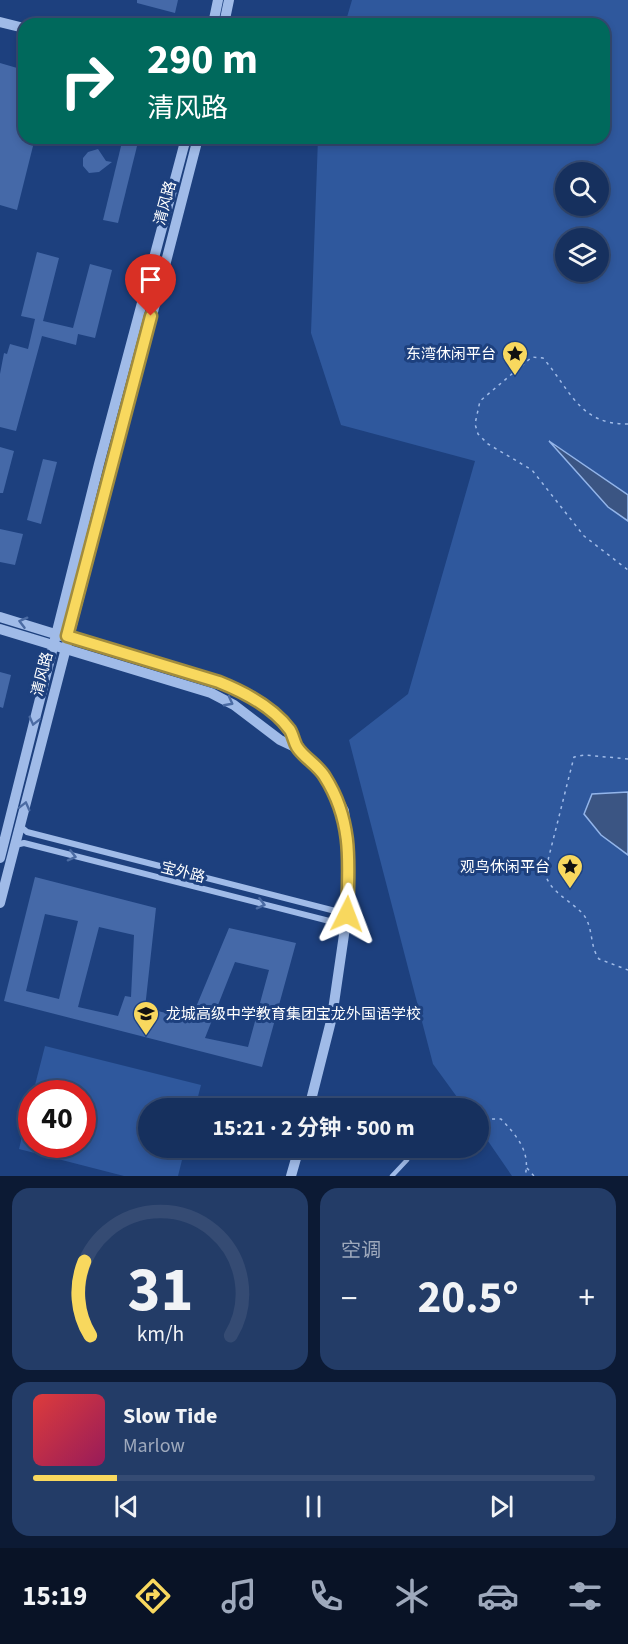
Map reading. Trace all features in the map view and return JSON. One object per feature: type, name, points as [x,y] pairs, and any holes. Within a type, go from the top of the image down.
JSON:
[{"type":"street","points":[[214,18],[218,0]]},
{"type":"street","points":[[225,18],[229,0]]},
{"type":"street","points":[[0,22],[18,26]]},
{"type":"street","name":"清风路","points":[[0,858],[59,646],[184,144]]},
{"type":"street","name":"清风路","points":[[62,634],[196,144]]},
{"type":"street","points":[[0,616],[240,691],[274,714],[290,731],[297,748]]},
{"type":"street","points":[[0,629],[211,693],[234,705],[280,740],[297,748],[324,774],[344,811],[350,859],[347,914],[332,1017],[312,1098]]},
{"type":"street","name":"清风路","points":[[0,903],[20,826],[59,646]]},
{"type":"street","name":"宝外路","points":[[20,826],[27,832],[347,914]]},
{"type":"street","name":"宝外路","points":[[15,844],[24,843],[345,926]]},
{"type":"street","points":[[291,1176],[296,1158]]},
{"type":"lane","points":[[392,1176],[407,1160]]},
{"type":"path","points":[[628,424],[612,424],[588,413],[574,402],[543,358],[532,357],[480,401],[475,424],[478,434],[488,444],[532,470],[584,536],[628,570]]},
{"type":"path","points":[[628,759],[585,754],[574,757],[545,872],[546,881],[584,915],[590,926],[593,946],[599,959],[628,970]]},
{"type":"path","points":[[489,1119],[501,1119],[517,1136],[527,1160],[525,1176]]},
{"type":"path","points":[[527,1168],[534,1176]]},
{"type":"shaded area","points":[[352,0],[628,0],[628,495],[552,443],[608,507],[628,521],[628,792],[619,793],[601,835],[628,855],[628,1176],[512,1176],[489,1143],[489,1098],[458,1098],[433,1064],[349,740],[408,694],[475,461],[341,425],[311,333],[318,144],[610,144],[610,18],[347,18]]},
{"type":"shaded area","points":[[549,441],[628,495],[628,521],[608,507]]},
{"type":"shaded area","points":[[628,792],[628,855],[601,835],[584,814],[592,794]]},
{"type":"shaded area","points":[[45,1046],[201,1085],[198,1098],[138,1098],[138,1158],[182,1158],[178,1176],[124,1176],[54,1158],[96,1158],[96,1080],[36,1080]]},
{"type":"building","points":[[137,0],[178,0],[175,13],[137,3]]},
{"type":"building","points":[[0,63],[18,68],[18,144],[34,144],[17,210],[0,205]]},
{"type":"building","points":[[122,144],[138,144],[118,223],[103,220]]},
{"type":"building","points":[[98,149],[106,161],[112,162],[99,172],[89,173],[83,166],[83,158],[88,152]]},
{"type":"building","points":[[37,252],[59,258],[43,321],[73,328],[90,264],[112,270],[95,338],[78,334],[76,345],[42,336],[16,431],[0,427],[0,374],[4,353],[7,354],[10,344],[28,349],[35,319],[21,316]]},
{"type":"building","points":[[0,447],[14,451],[3,493],[0,493]]},
{"type":"building","points":[[43,459],[57,462],[41,524],[27,520]]},
{"type":"building","points":[[0,529],[23,534],[15,565],[0,562]]},
{"type":"building","points":[[0,672],[11,675],[3,708],[0,707]]},
{"type":"building","points":[[35,877],[156,908],[145,1008],[191,1019],[229,928],[296,943],[262,1067],[4,1001]],"holes":[[[45,914],[78,921],[59,999],[26,991]],[[99,927],[134,935],[131,997],[125,996],[118,1016],[78,1007]],[[235,962],[269,970],[248,1047],[205,1038]]]},
{"type":"place","name":"东湾休闲平台","points":[[515,377]]},
{"type":"place","name":"观鸟休闲平台","points":[[570,890]]},
{"type":"place","name":"龙城高级中学教育集团宝龙外国语学校","points":[[146,1037]]},
{"type":"route","points":[[151,316],[67,636],[219,682],[240,691],[274,714],[290,731],[297,748],[324,774],[344,811],[350,859],[347,914]]}]
